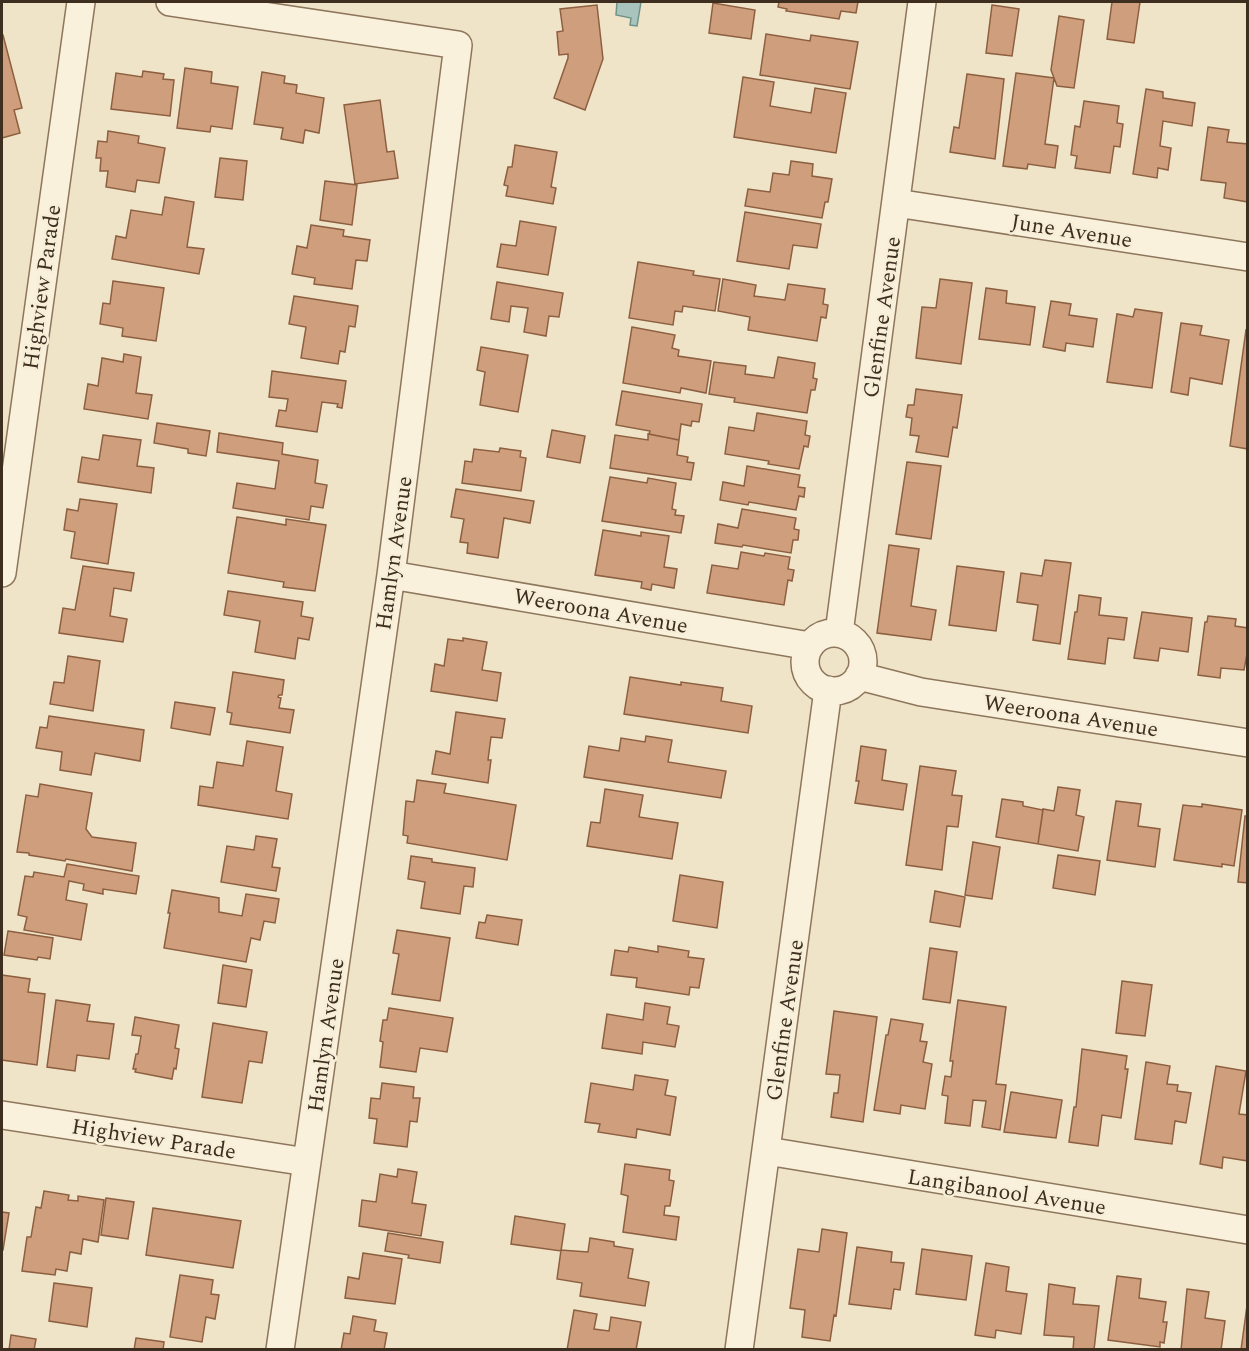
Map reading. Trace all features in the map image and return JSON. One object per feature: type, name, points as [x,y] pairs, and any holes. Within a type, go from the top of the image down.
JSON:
[{"type":"street","name":"Highview Parade","points":[[2,573],[81,2]]},
{"type":"street","name":"Hamlyn Avenue","points":[[170,2],[236,7],[458,45],[391,575],[280,1350]]},
{"type":"street","name":"Glenfine Avenue","points":[[839,633],[922,2]]},
{"type":"street","name":"June Avenue","points":[[896,203],[1248,257]]},
{"type":"street","name":"Weeroona Avenue","points":[[391,575],[810,646]]},
{"type":"street","points":[[839,633],[848,636],[860,649],[863,658],[863,667],[859,676],[846,688],[828,690],[812,681],[807,672],[806,654],[810,646],[822,636],[839,633]]},
{"type":"street","name":"Weeroona Avenue","points":[[859,676],[921,692],[1248,743]]},
{"type":"street","name":"Glenfine Avenue","points":[[739,1350],[828,690]]},
{"type":"street","name":"Highview Parade","points":[[2,1115],[307,1162]]},
{"type":"street","name":"Langibanool Avenue","points":[[767,1151],[1248,1230]]},
{"type":"water","points":[[617,2],[641,2],[637,26],[630,25],[631,18],[616,15]]},
{"type":"building","points":[[779,2],[858,2],[856,13],[841,11],[839,19],[786,11],[787,9],[778,7]]},
{"type":"building","points":[[1112,2],[1140,2],[1134,43],[1107,39]]},
{"type":"building","points":[[713,3],[755,10],[751,39],[709,33]]},
{"type":"building","points":[[597,5],[603,59],[585,110],[554,98],[568,58],[568,54],[559,55],[557,32],[563,31],[560,9]]},
{"type":"building","points":[[992,5],[1019,9],[1012,56],[986,53]]},
{"type":"building","points":[[1059,16],[1084,20],[1074,88],[1057,86],[1051,70]]},
{"type":"building","points":[[766,34],[810,41],[811,35],[858,42],[850,89],[760,75]]},
{"type":"building","points":[[2,35],[22,108],[14,110],[20,133],[2,138]]},
{"type":"building","points":[[185,68],[212,72],[211,83],[238,87],[232,129],[211,126],[210,132],[177,128]]},
{"type":"building","points":[[143,71],[164,74],[163,79],[174,80],[170,116],[111,109],[116,73],[142,77]]},
{"type":"building","points":[[262,72],[285,76],[284,83],[297,85],[296,93],[324,98],[319,133],[305,130],[303,143],[281,139],[283,128],[254,124]]},
{"type":"building","points":[[1016,73],[1054,78],[1045,144],[1058,146],[1055,168],[1028,164],[1027,169],[1003,166]]},
{"type":"building","points":[[967,74],[1004,79],[995,159],[950,152],[954,127],[959,128]]},
{"type":"building","points":[[743,77],[774,82],[770,106],[811,113],[815,88],[846,93],[836,153],[734,137]]},
{"type":"building","points":[[1146,89],[1163,92],[1163,98],[1195,103],[1192,126],[1163,121],[1160,146],[1171,148],[1168,170],[1158,168],[1157,178],[1133,174]]},
{"type":"building","points":[[380,100],[387,152],[394,151],[398,178],[355,184],[344,105]]},
{"type":"building","points":[[1084,101],[1119,106],[1117,123],[1123,124],[1120,147],[1114,146],[1110,173],[1075,168],[1077,156],[1071,155],[1075,126],[1080,127]]},
{"type":"building","points":[[1208,127],[1229,130],[1227,142],[1248,144],[1248,202],[1224,198],[1226,183],[1201,180]]},
{"type":"building","points":[[108,131],[139,136],[138,143],[165,148],[159,183],[137,180],[135,192],[106,187],[108,171],[100,171],[101,158],[96,158],[98,141],[107,142]]},
{"type":"building","points":[[515,145],[557,152],[551,187],[556,188],[553,204],[506,196],[508,186],[504,185],[508,167],[512,167]]},
{"type":"building","points":[[220,158],[247,161],[243,200],[215,197]]},
{"type":"building","points":[[791,161],[813,164],[812,176],[832,179],[828,202],[825,202],[822,218],[745,206],[748,189],[770,192],[773,173],[789,175]]},
{"type":"building","points":[[325,181],[357,185],[352,225],[320,220]]},
{"type":"building","points":[[165,197],[194,202],[187,247],[204,249],[199,274],[112,259],[116,236],[126,238],[131,210],[162,215]]},
{"type":"building","points":[[745,212],[821,224],[817,248],[793,245],[789,269],[737,261]]},
{"type":"building","points":[[520,221],[556,227],[548,275],[497,267],[501,244],[516,246]]},
{"type":"building","points":[[311,225],[344,230],[343,236],[370,240],[367,261],[356,260],[352,289],[314,284],[315,278],[292,274],[297,246],[307,248]]},
{"type":"building","points":[[638,262],[694,271],[693,275],[720,279],[715,311],[683,306],[682,312],[675,311],[673,325],[629,318]]},
{"type":"building","points":[[723,279],[756,285],[754,296],[785,300],[788,284],[825,289],[823,304],[828,305],[826,318],[821,317],[817,341],[748,330],[750,317],[718,311]]},
{"type":"building","points":[[940,279],[972,283],[961,364],[916,358],[922,307],[936,308]]},
{"type":"building","points":[[113,281],[164,288],[156,341],[122,336],[123,328],[100,324],[103,303],[110,304]]},
{"type":"building","points":[[497,282],[563,293],[559,317],[549,316],[546,336],[524,332],[528,308],[511,306],[509,322],[491,319]]},
{"type":"building","points":[[986,288],[1007,291],[1006,303],[1035,307],[1030,345],[979,339]]},
{"type":"building","points":[[294,296],[358,306],[355,327],[349,326],[345,352],[340,351],[338,364],[301,358],[306,327],[289,324]]},
{"type":"building","points":[[1051,301],[1071,304],[1069,315],[1097,319],[1093,347],[1066,343],[1065,351],[1043,347]]},
{"type":"building","points":[[1135,309],[1162,313],[1152,388],[1107,382],[1117,314],[1133,317]]},
{"type":"building","points":[[1181,323],[1202,326],[1200,335],[1229,340],[1222,384],[1190,378],[1188,395],[1171,392]]},
{"type":"building","points":[[632,327],[675,335],[672,348],[679,350],[678,356],[711,361],[706,393],[681,388],[680,393],[623,383]]},
{"type":"building","points":[[1246,330],[1248,331],[1248,449],[1230,446]]},
{"type":"building","points":[[481,347],[528,355],[518,412],[480,405],[485,372],[477,370]]},
{"type":"building","points":[[124,354],[141,357],[136,393],[152,395],[148,419],[84,409],[88,384],[98,386],[102,358],[123,362]]},
{"type":"building","points":[[778,357],[815,363],[813,378],[817,379],[815,390],[811,390],[807,413],[734,402],[735,398],[709,394],[714,362],[746,366],[745,374],[774,378]]},
{"type":"building","points":[[272,371],[346,381],[342,408],[337,407],[338,404],[322,402],[317,432],[276,426],[279,410],[286,411],[288,399],[269,397]]},
{"type":"building","points":[[916,389],[962,395],[957,428],[953,427],[948,457],[916,452],[919,436],[910,435],[912,418],[906,417],[908,405],[914,405]]},
{"type":"building","points":[[622,391],[702,404],[699,422],[692,421],[691,426],[681,424],[679,440],[649,434],[650,431],[616,425]]},
{"type":"building","points":[[757,413],[807,421],[805,435],[810,436],[808,447],[804,446],[799,469],[768,464],[769,461],[725,454],[729,427],[754,431]]},
{"type":"building","points":[[157,423],[210,431],[206,456],[188,453],[188,449],[154,443]]},
{"type":"building","points":[[552,430],[585,436],[580,463],[547,457]]},
{"type":"building","points":[[219,433],[283,443],[282,454],[318,460],[315,483],[327,485],[323,508],[311,506],[309,520],[233,508],[237,483],[275,489],[279,461],[217,452]]},
{"type":"building","points":[[648,434],[679,440],[677,455],[688,457],[687,462],[694,463],[691,480],[610,468],[615,435],[648,440]]},
{"type":"building","points":[[103,435],[141,440],[137,466],[154,468],[151,493],[78,482],[82,457],[99,460]]},
{"type":"building","points":[[500,448],[521,451],[520,457],[526,458],[521,491],[462,483],[465,461],[472,462],[474,449],[499,452]]},
{"type":"building","points":[[907,462],[941,466],[931,539],[896,534]]},
{"type":"building","points":[[747,466],[800,475],[798,487],[805,488],[804,497],[799,496],[796,510],[749,502],[748,505],[720,500],[723,482],[744,486]]},
{"type":"building","points":[[610,477],[647,483],[648,478],[676,483],[672,509],[676,510],[675,515],[684,516],[681,533],[602,521]]},
{"type":"building","points":[[456,489],[534,501],[530,523],[504,518],[498,558],[467,553],[468,543],[460,542],[464,519],[451,517]]},
{"type":"building","points":[[80,499],[117,504],[108,564],[71,558],[75,532],[64,530],[67,509],[78,511]]},
{"type":"building","points":[[742,509],[796,518],[794,529],[799,530],[798,540],[793,540],[791,553],[715,543],[718,524],[738,528]]},
{"type":"building","points":[[237,517],[286,525],[286,519],[326,525],[315,591],[283,587],[284,582],[228,573]]},
{"type":"building","points":[[603,530],[641,536],[641,532],[669,536],[664,567],[677,569],[674,588],[652,584],[651,590],[641,588],[642,582],[595,575]]},
{"type":"building","points":[[889,545],[919,549],[911,606],[936,610],[931,640],[877,633]]},
{"type":"building","points":[[741,552],[790,557],[788,569],[794,570],[792,581],[788,580],[784,605],[707,593],[712,565],[738,569]]},
{"type":"building","points":[[1045,560],[1071,563],[1060,644],[1033,640],[1038,605],[1017,602],[1021,573],[1042,576]]},
{"type":"building","points":[[83,566],[134,573],[131,591],[114,588],[110,616],[127,619],[123,642],[59,633],[63,608],[75,610]]},
{"type":"building","points":[[957,566],[1004,572],[996,631],[949,625]]},
{"type":"building","points":[[228,591],[303,602],[301,616],[313,618],[309,640],[298,638],[295,659],[255,652],[260,621],[224,615]]},
{"type":"building","points":[[1079,595],[1101,598],[1099,615],[1127,618],[1124,640],[1108,638],[1105,664],[1068,659]]},
{"type":"building","points":[[1142,612],[1192,618],[1188,652],[1160,648],[1158,661],[1134,658]]},
{"type":"building","points":[[1208,616],[1236,619],[1235,626],[1248,628],[1248,649],[1244,670],[1221,668],[1220,678],[1198,675],[1205,622]]},
{"type":"building","points":[[463,638],[487,642],[482,670],[501,673],[497,701],[431,691],[435,664],[444,666],[448,639],[463,641]]},
{"type":"building","points":[[68,656],[100,661],[93,711],[50,704],[54,682],[64,683]]},
{"type":"building","points":[[233,672],[284,680],[282,695],[278,697],[281,698],[279,708],[294,710],[290,733],[230,724],[232,713],[227,712]]},
{"type":"building","points":[[630,677],[681,685],[681,682],[723,688],[721,701],[752,706],[748,733],[624,714]]},
{"type":"building","points":[[175,702],[215,708],[210,735],[171,728]]},
{"type":"building","points":[[456,712],[505,719],[502,738],[491,737],[488,783],[432,774],[436,751],[450,754]]},
{"type":"building","points":[[49,716],[144,730],[140,761],[95,753],[91,775],[60,770],[62,752],[36,748],[40,727],[47,728]]},
{"type":"building","points":[[646,736],[672,740],[668,762],[726,771],[721,798],[584,777],[589,746],[619,751],[621,738],[645,742]]},
{"type":"building","points":[[247,741],[283,747],[276,791],[292,794],[288,819],[198,805],[200,786],[213,788],[217,762],[243,766]]},
{"type":"building","points":[[861,746],[886,750],[882,780],[907,784],[903,810],[855,803]]},
{"type":"building","points":[[920,766],[956,771],[952,795],[962,796],[958,827],[947,826],[942,870],[906,865]]},
{"type":"building","points":[[417,780],[446,784],[444,793],[516,805],[507,860],[407,843],[408,836],[403,835],[406,801],[414,802]]},
{"type":"building","points":[[40,784],[92,793],[86,829],[92,837],[136,843],[132,871],[17,852],[26,795],[38,797]]},
{"type":"building","points":[[1058,787],[1080,790],[1076,815],[1084,817],[1078,851],[1038,844],[1043,809],[1054,811]]},
{"type":"building","points":[[605,789],[643,795],[639,817],[678,823],[672,859],[587,846],[591,822],[600,823]]},
{"type":"building","points":[[1002,799],[1023,802],[1023,806],[1043,810],[1038,844],[996,837]]},
{"type":"building","points":[[1116,801],[1141,804],[1138,826],[1160,829],[1155,867],[1107,860]]},
{"type":"building","points":[[1202,804],[1242,810],[1234,866],[1222,864],[1222,867],[1174,860],[1183,805],[1202,807]]},
{"type":"building","points":[[1245,816],[1248,816],[1248,883],[1238,882]]},
{"type":"building","points":[[256,836],[277,839],[272,867],[280,868],[276,891],[221,882],[227,846],[254,850]]},
{"type":"building","points":[[973,842],[1000,847],[992,899],[965,895]]},
{"type":"building","points":[[1058,855],[1100,861],[1095,895],[1053,888]]},
{"type":"building","points":[[411,856],[432,859],[432,862],[475,868],[473,887],[464,886],[460,914],[421,908],[425,882],[408,879]]},
{"type":"building","points":[[67,864],[139,876],[136,894],[103,889],[103,894],[83,890],[84,884],[69,881],[66,900],[87,904],[81,940],[24,930],[27,917],[18,915],[25,876],[33,877],[34,872],[64,877]]},
{"type":"building","points":[[680,875],[723,882],[717,928],[673,921]]},
{"type":"building","points":[[172,890],[219,898],[219,912],[242,916],[246,894],[279,899],[275,923],[264,921],[260,940],[251,938],[246,962],[164,948]]},
{"type":"building","points":[[935,891],[965,897],[960,927],[930,922]]},
{"type":"building","points":[[487,915],[522,920],[518,945],[476,938],[479,922],[485,923]]},
{"type":"building","points":[[397,930],[450,938],[440,1001],[392,994],[399,954],[393,953]]},
{"type":"building","points":[[8,931],[53,938],[50,959],[38,957],[37,960],[4,955]]},
{"type":"building","points":[[658,946],[689,951],[688,957],[704,959],[699,988],[690,987],[689,995],[636,987],[637,978],[611,975],[615,950],[628,952],[629,947],[658,952]]},
{"type":"building","points":[[930,948],[957,952],[950,1003],[923,999]]},
{"type":"building","points":[[223,965],[252,970],[246,1007],[218,1003]]},
{"type":"building","points":[[2,975],[30,979],[28,992],[45,994],[37,1065],[2,1060]]},
{"type":"building","points":[[1122,981],[1152,985],[1145,1036],[1116,1033]]},
{"type":"building","points":[[56,1000],[90,1005],[87,1021],[114,1024],[109,1059],[77,1055],[75,1071],[47,1067]]},
{"type":"building","points":[[958,1000],[1006,1007],[996,1084],[1006,1085],[1000,1130],[982,1127],[986,1101],[973,1100],[970,1126],[945,1123],[948,1096],[942,1095],[945,1076],[951,1077],[953,1061],[950,1061]]},
{"type":"building","points":[[645,1003],[670,1007],[667,1024],[679,1026],[675,1047],[643,1042],[642,1054],[602,1048],[607,1014],[643,1020]]},
{"type":"building","points":[[389,1008],[453,1018],[447,1052],[420,1048],[416,1072],[380,1067],[383,1020],[387,1020]]},
{"type":"building","points":[[834,1011],[877,1017],[863,1122],[831,1117],[834,1093],[838,1093],[840,1075],[826,1074]]},
{"type":"building","points":[[135,1017],[179,1025],[175,1048],[179,1049],[172,1079],[135,1072],[136,1069],[133,1069],[141,1036],[132,1035]]},
{"type":"building","points":[[891,1019],[923,1024],[920,1041],[927,1042],[923,1062],[932,1064],[925,1109],[901,1105],[900,1114],[874,1110],[886,1035],[888,1035]]},
{"type":"building","points":[[213,1023],[267,1032],[262,1063],[249,1061],[242,1103],[202,1097]]},
{"type":"building","points":[[1082,1049],[1127,1056],[1125,1069],[1128,1069],[1121,1118],[1102,1115],[1098,1146],[1069,1142],[1074,1107],[1076,1107]]},
{"type":"building","points":[[1146,1062],[1170,1066],[1167,1084],[1178,1085],[1177,1091],[1191,1093],[1186,1123],[1175,1121],[1172,1144],[1135,1139]]},
{"type":"building","points":[[1216,1066],[1246,1071],[1239,1114],[1248,1115],[1248,1161],[1223,1157],[1222,1168],[1200,1164]]},
{"type":"building","points":[[635,1075],[668,1080],[665,1095],[676,1097],[670,1135],[637,1129],[636,1138],[598,1132],[600,1124],[585,1122],[591,1083],[633,1090]]},
{"type":"building","points":[[382,1083],[414,1087],[413,1098],[420,1098],[417,1122],[410,1121],[407,1147],[374,1143],[377,1119],[369,1118],[371,1098],[380,1099]]},
{"type":"building","points":[[1011,1092],[1062,1100],[1056,1138],[1004,1132]]},
{"type":"building","points":[[625,1164],[670,1170],[669,1180],[674,1181],[670,1206],[665,1206],[664,1215],[679,1217],[676,1240],[623,1232],[628,1196],[621,1194]]},
{"type":"building","points":[[398,1169],[417,1172],[412,1203],[426,1205],[421,1236],[359,1226],[362,1200],[376,1202],[380,1174],[397,1177]]},
{"type":"building","points":[[44,1191],[69,1195],[68,1200],[78,1201],[78,1196],[104,1200],[98,1242],[83,1239],[81,1254],[70,1252],[67,1271],[56,1269],[55,1275],[22,1271],[27,1237],[31,1237],[36,1207],[41,1208]]},
{"type":"building","points":[[106,1198],[134,1202],[128,1239],[101,1235]]},
{"type":"building","points":[[153,1208],[241,1221],[233,1268],[146,1255]]},
{"type":"building","points":[[2,1212],[9,1213],[3,1250],[2,1250]]},
{"type":"building","points":[[515,1216],[565,1224],[561,1251],[511,1244]]},
{"type":"building","points":[[822,1229],[847,1233],[836,1316],[834,1315],[830,1341],[802,1337],[805,1310],[790,1308],[798,1249],[819,1252]]},
{"type":"building","points":[[388,1233],[443,1242],[440,1263],[408,1258],[409,1255],[385,1251]]},
{"type":"building","points":[[590,1238],[614,1242],[614,1246],[633,1249],[628,1278],[649,1282],[645,1306],[580,1296],[582,1283],[557,1279],[561,1250],[588,1252]]},
{"type":"building","points":[[857,1247],[892,1252],[891,1262],[904,1263],[900,1290],[894,1289],[891,1309],[849,1304]]},
{"type":"building","points":[[922,1249],[972,1256],[966,1300],[916,1294]]},
{"type":"building","points":[[363,1253],[402,1259],[395,1304],[345,1298],[348,1277],[359,1279]]},
{"type":"building","points":[[986,1263],[1009,1267],[1006,1291],[1027,1294],[1021,1334],[996,1330],[995,1338],[975,1335]]},
{"type":"building","points":[[180,1275],[213,1280],[211,1294],[219,1295],[215,1319],[206,1317],[202,1342],[170,1337]]},
{"type":"building","points":[[1117,1276],[1141,1279],[1139,1298],[1166,1302],[1163,1322],[1167,1322],[1164,1343],[1160,1342],[1160,1347],[1108,1340]]},
{"type":"building","points":[[54,1283],[92,1288],[87,1327],[49,1321]]},
{"type":"building","points":[[1049,1284],[1075,1288],[1073,1304],[1099,1306],[1094,1350],[1073,1350],[1074,1337],[1044,1335]]},
{"type":"building","points":[[1187,1289],[1209,1292],[1205,1318],[1225,1321],[1221,1350],[1181,1350]]},
{"type":"building","points":[[1248,1298],[1248,1350],[1241,1350]]},
{"type":"building","points":[[574,1310],[597,1314],[594,1329],[609,1331],[611,1317],[641,1322],[636,1350],[567,1350]]},
{"type":"building","points":[[353,1316],[376,1320],[374,1331],[387,1333],[384,1350],[341,1350],[344,1333],[350,1334]]},
{"type":"building","points":[[11,1335],[36,1339],[34,1350],[9,1350]]},
{"type":"building","points":[[136,1338],[164,1342],[163,1350],[134,1350]]}]
